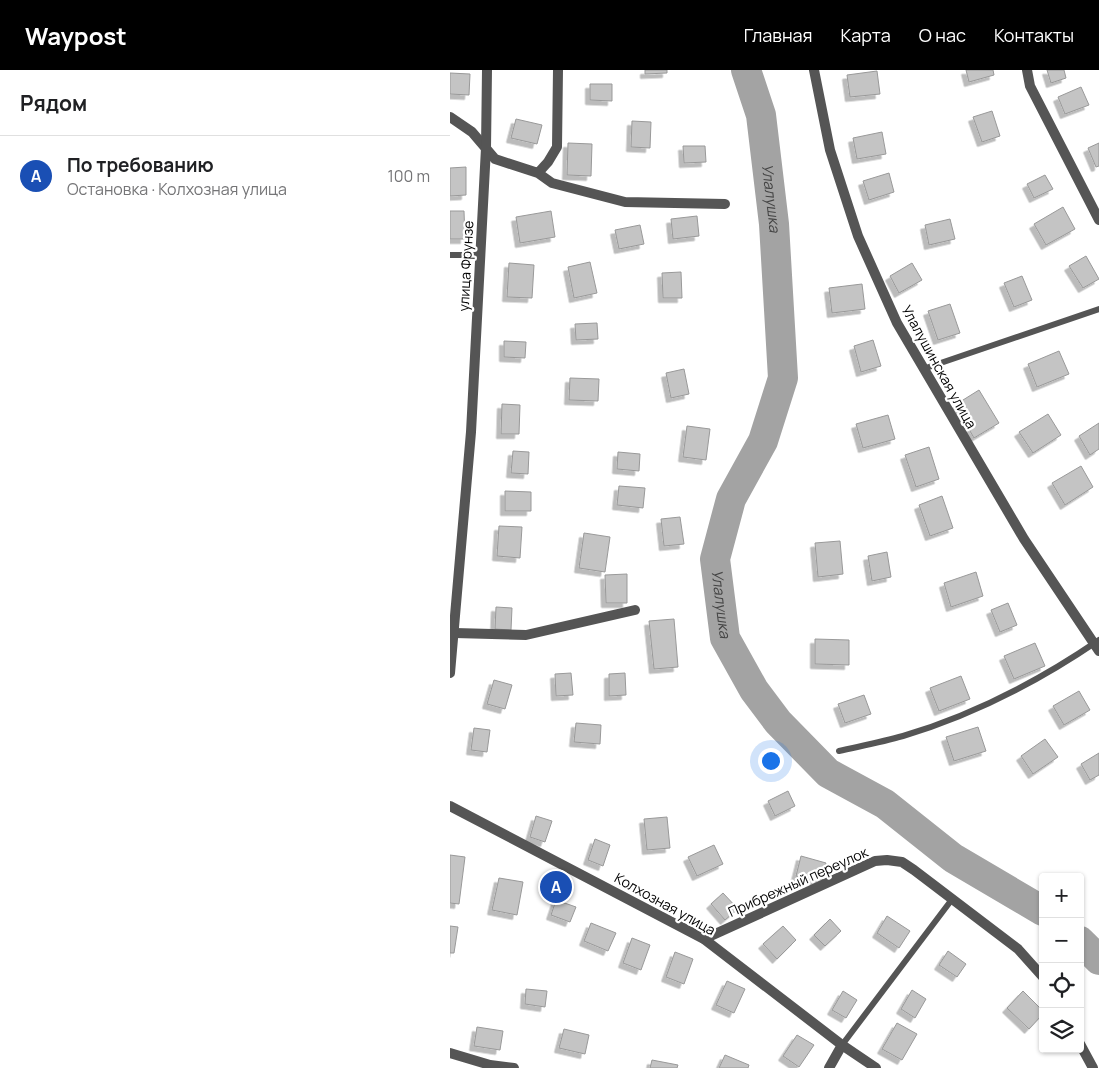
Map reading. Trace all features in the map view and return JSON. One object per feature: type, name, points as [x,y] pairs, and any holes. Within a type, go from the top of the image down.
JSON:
[{"type":"street","name":"улица Фрунзе","points":[[450,673],[455,633],[471,432],[486,148],[487,70]]},
{"type":"street","points":[[538,173],[548,162],[557,146],[558,70]]},
{"type":"street","name":"Улалушинская улица","points":[[814,70],[830,150],[858,236],[897,323],[1024,539],[1097,645]]},
{"type":"street","points":[[1027,70],[1030,86],[1099,220]]},
{"type":"street","points":[[450,117],[472,132],[495,159],[538,173],[552,182],[625,202],[725,204]]},
{"type":"street","points":[[455,633],[526,635],[635,610]]},
{"type":"street","name":"Колхозная улица","points":[[450,806],[704,939],[842,1045],[876,1068]]},
{"type":"street","name":"Прибрежный переулок","points":[[704,939],[874,861],[887,860],[902,862],[953,898],[1018,949],[1039,972]]},
{"type":"street","points":[[829,1068],[842,1045]]},
{"type":"street","points":[[1084,1051],[1093,1068]]},
{"type":"street","points":[[450,1053],[490,1065],[514,1068]]},
{"type":"lane","points":[[450,255],[480,255]]},
{"type":"lane","points":[[923,369],[1099,309]]},
{"type":"lane","points":[[839,751],[903,736],[964,715],[1032,682],[1097,645]]},
{"type":"lane","points":[[842,1045],[953,898]]},
{"type":"building","points":[[645,70],[667,70],[667,73],[645,74]]},
{"type":"building","points":[[966,70],[993,70],[994,75],[969,82]]},
{"type":"building","points":[[1047,70],[1064,70],[1066,78],[1051,83]]},
{"type":"building","points":[[877,71],[880,94],[850,97],[847,75]]},
{"type":"building","points":[[450,73],[470,74],[469,95],[450,94]]},
{"type":"building","points":[[590,84],[612,84],[612,101],[590,100]]},
{"type":"building","points":[[1081,87],[1089,105],[1065,114],[1058,97]]},
{"type":"building","points":[[992,111],[1000,136],[982,142],[973,117]]},
{"type":"building","points":[[516,119],[542,125],[537,144],[511,138]]},
{"type":"building","points":[[632,121],[651,122],[650,148],[631,147]]},
{"type":"building","points":[[882,132],[886,154],[857,159],[853,138]]},
{"type":"building","points":[[568,143],[592,144],[591,176],[567,175]]},
{"type":"building","points":[[1099,143],[1099,166],[1096,167],[1088,148]]},
{"type":"building","points":[[683,146],[705,146],[706,162],[684,163]]},
{"type":"building","points":[[466,167],[466,195],[450,196],[450,168]]},
{"type":"building","points":[[889,173],[894,192],[869,200],[863,181]]},
{"type":"building","points":[[1045,175],[1053,189],[1034,198],[1027,184]]},
{"type":"building","points":[[1063,207],[1075,229],[1046,245],[1034,224]]},
{"type":"building","points":[[450,211],[464,211],[465,239],[450,239]]},
{"type":"building","points":[[551,211],[555,237],[520,243],[516,217]]},
{"type":"building","points":[[697,216],[699,236],[673,239],[671,219]]},
{"type":"building","points":[[950,219],[955,239],[929,245],[925,225]]},
{"type":"building","points":[[640,225],[644,244],[619,249],[615,230]]},
{"type":"building","points":[[1086,256],[1099,279],[1083,288],[1069,266]]},
{"type":"building","points":[[590,262],[597,293],[574,298],[568,267]]},
{"type":"building","points":[[509,263],[534,265],[532,298],[507,297]]},
{"type":"building","points":[[912,263],[922,280],[899,293],[890,276]]},
{"type":"building","points":[[681,272],[682,298],[663,298],[662,273]]},
{"type":"building","points":[[1022,276],[1032,300],[1014,307],[1004,283]]},
{"type":"building","points":[[862,284],[865,309],[832,313],[829,288]]},
{"type":"building","points":[[950,304],[960,333],[938,340],[928,311]]},
{"type":"building","points":[[597,323],[598,339],[576,340],[575,324]]},
{"type":"building","points":[[873,340],[881,366],[861,372],[854,346]]},
{"type":"building","points":[[504,341],[526,342],[525,358],[504,357]]},
{"type":"building","points":[[1059,351],[1069,374],[1037,387],[1028,364]]},
{"type":"building","points":[[684,369],[689,394],[671,398],[666,373]]},
{"type":"building","points":[[570,378],[599,379],[598,401],[569,400]]},
{"type":"building","points":[[979,390],[999,423],[974,438],[955,405]]},
{"type":"building","points":[[502,404],[520,405],[519,434],[501,434]]},
{"type":"building","points":[[1048,414],[1061,435],[1033,453],[1019,432]]},
{"type":"building","points":[[888,415],[895,439],[863,448],[856,424]]},
{"type":"building","points":[[1099,423],[1099,449],[1090,455],[1079,436]]},
{"type":"building","points":[[687,426],[710,429],[706,460],[683,457]]},
{"type":"building","points":[[929,447],[939,479],[916,487],[905,455]]},
{"type":"building","points":[[513,451],[529,452],[528,474],[511,473]]},
{"type":"building","points":[[618,452],[640,454],[639,471],[617,469]]},
{"type":"building","points":[[1081,466],[1093,487],[1065,505],[1052,483]]},
{"type":"building","points":[[619,486],[645,488],[643,508],[617,505]]},
{"type":"building","points":[[505,491],[531,492],[531,511],[505,511]]},
{"type":"building","points":[[942,496],[953,528],[930,536],[919,505]]},
{"type":"building","points":[[680,517],[684,544],[664,546],[661,519]]},
{"type":"building","points":[[499,526],[522,527],[520,558],[497,556]]},
{"type":"building","points":[[584,533],[610,537],[605,572],[579,568]]},
{"type":"building","points":[[840,541],[843,574],[818,577],[815,543]]},
{"type":"building","points":[[887,552],[891,577],[872,581],[868,556]]},
{"type":"building","points":[[976,572],[983,596],[951,607],[944,583]]},
{"type":"building","points":[[627,574],[627,603],[606,603],[605,575]]},
{"type":"building","points":[[1008,603],[1017,625],[1000,632],[991,610]]},
{"type":"building","points":[[496,607],[512,608],[511,630],[495,629]]},
{"type":"building","points":[[674,619],[678,667],[654,669],[649,621]]},
{"type":"building","points":[[815,639],[849,640],[849,665],[815,664]]},
{"type":"building","points":[[1035,643],[1045,666],[1014,679],[1004,656]]},
{"type":"building","points":[[571,673],[573,695],[556,696],[555,674]]},
{"type":"building","points":[[625,673],[626,695],[609,696],[609,674]]},
{"type":"building","points":[[961,676],[970,699],[939,711],[930,688]]},
{"type":"building","points":[[494,680],[512,685],[505,709],[487,704]]},
{"type":"building","points":[[1079,691],[1090,710],[1064,725],[1053,706]]},
{"type":"building","points":[[864,695],[871,714],[845,723],[838,704]]},
{"type":"building","points":[[576,723],[601,725],[600,744],[574,742]]},
{"type":"building","points":[[978,727],[986,751],[954,761],[946,737]]},
{"type":"building","points":[[474,728],[490,730],[487,752],[471,750]]},
{"type":"building","points":[[1045,739],[1058,757],[1033,774],[1021,756]]},
{"type":"building","points":[[1099,753],[1099,775],[1090,780],[1081,764]]},
{"type":"building","points":[[788,791],[795,806],[775,816],[768,801]]},
{"type":"building","points":[[536,816],[552,821],[545,842],[530,837]]},
{"type":"building","points":[[667,817],[670,848],[647,850],[644,819]]},
{"type":"building","points":[[595,839],[610,845],[603,866],[588,860]]},
{"type":"building","points":[[714,845],[723,864],[697,876],[688,857]]},
{"type":"building","points":[[450,855],[465,857],[459,904],[450,903]]},
{"type":"building","points":[[801,856],[826,863],[822,882],[796,876]]},
{"type":"building","points":[[499,878],[523,882],[517,915],[492,910]]},
{"type":"building","points":[[723,893],[738,909],[725,920],[711,904]]},
{"type":"building","points":[[556,900],[576,907],[570,922],[551,915]]},
{"type":"building","points":[[887,916],[910,931],[899,948],[877,933]]},
{"type":"building","points":[[830,919],[841,931],[825,946],[814,935]]},
{"type":"building","points":[[591,923],[616,933],[608,951],[584,941]]},
{"type":"building","points":[[450,926],[458,927],[454,953],[450,953]]},
{"type":"building","points":[[783,926],[796,940],[777,959],[763,944]]},
{"type":"building","points":[[632,938],[650,945],[641,970],[623,963]]},
{"type":"building","points":[[948,951],[966,964],[957,977],[939,965]]},
{"type":"building","points":[[675,952],[693,959],[684,984],[666,977]]},
{"type":"building","points":[[727,981],[745,989],[734,1013],[716,1005]]},
{"type":"building","points":[[526,989],[547,991],[545,1007],[525,1004]]},
{"type":"building","points":[[912,990],[926,999],[915,1018],[901,1009]]},
{"type":"building","points":[[843,991],[857,1000],[846,1018],[832,1010]]},
{"type":"building","points":[[1023,991],[1039,1007],[1039,1018],[1029,1029],[1007,1008]]},
{"type":"building","points":[[897,1023],[917,1034],[902,1060],[882,1049]]},
{"type":"building","points":[[477,1027],[503,1031],[500,1050],[474,1046]]},
{"type":"building","points":[[564,1029],[589,1035],[585,1054],[559,1048]]},
{"type":"building","points":[[797,1035],[814,1045],[799,1067],[783,1056]]},
{"type":"building","points":[[725,1055],[749,1065],[748,1068],[719,1068]]},
{"type":"building","points":[[652,1060],[678,1065],[677,1068],[650,1068]]},
{"type":"waterway","name":"Улалушка","points":[[746,70],[761,115],[774,224],[783,378],[763,441],[731,499],[715,559],[725,638],[754,690],[778,722],[828,773],[885,804],[953,858],[1039,909]]},
{"type":"waterway","name":"Улалушка","points":[[1084,945],[1099,960]]},
{"type":"place","name":"По требованию","points":[[556,887]]}]
